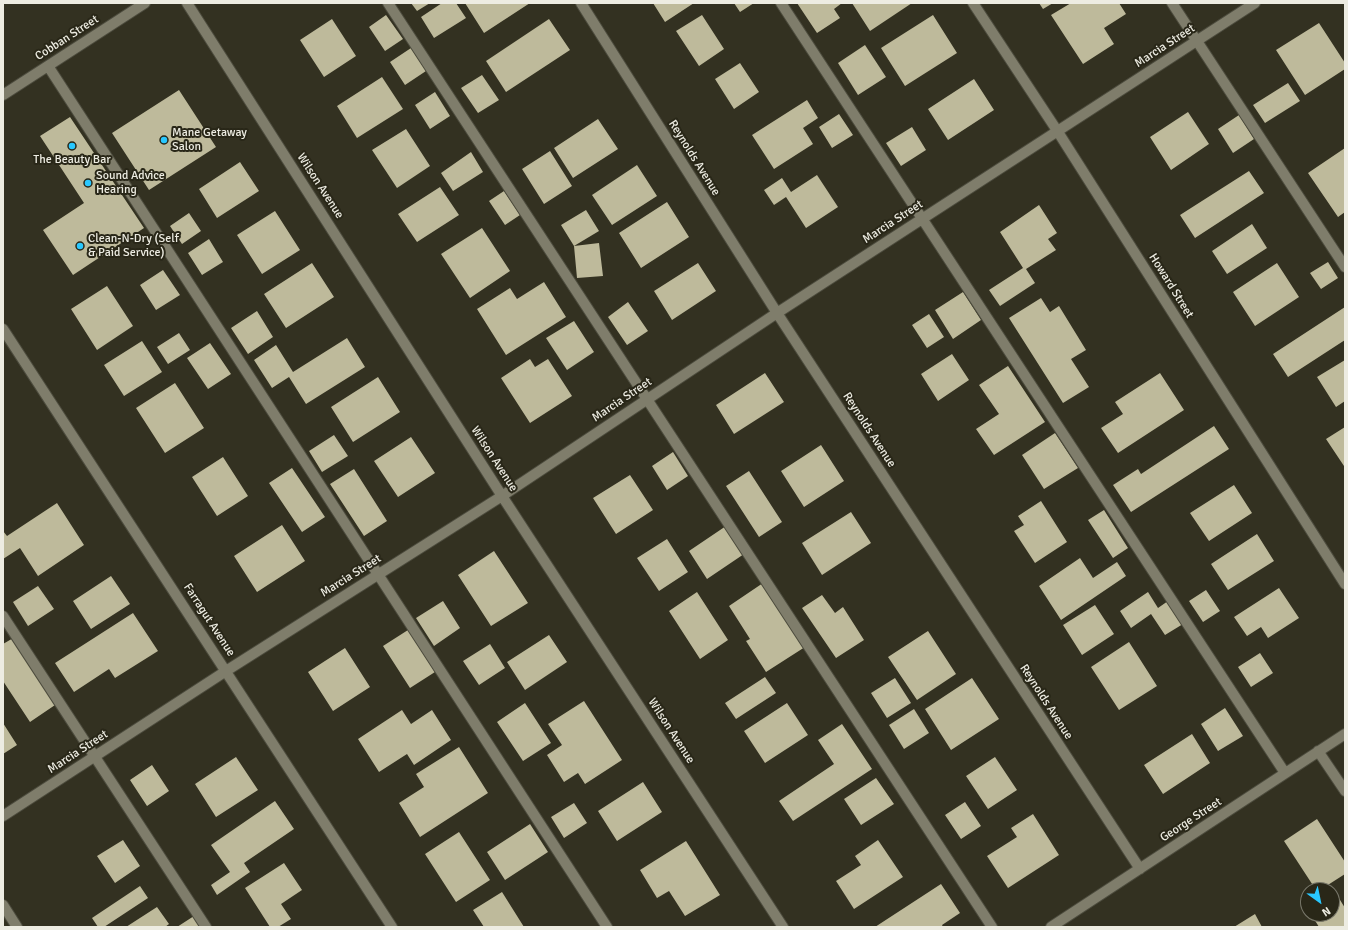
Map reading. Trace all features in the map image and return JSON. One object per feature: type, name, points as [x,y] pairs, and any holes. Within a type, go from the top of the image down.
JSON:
[{"type":"street","name":"Cobban Street","points":[[3,95],[145,3]]},
{"type":"street","name":"Wilson Avenue","points":[[187,3],[502,496],[783,927]]},
{"type":"street","points":[[388,3],[992,927]]},
{"type":"street","name":"Reynolds Avenue","points":[[581,3],[777,313],[1140,869]]},
{"type":"street","points":[[781,3],[1285,773]]},
{"type":"street","name":"Howard Street","points":[[973,3],[1058,132],[1345,584]]},
{"type":"street","points":[[1172,3],[1345,267]]},
{"type":"street","name":"Marcia Street","points":[[3,816],[226,671],[502,496],[777,313],[1255,3]]},
{"type":"street","points":[[48,66],[607,927]]},
{"type":"street","name":"Farragut Avenue","points":[[3,328],[392,927]]},
{"type":"street","points":[[3,616],[206,927]]},
{"type":"street","name":"George Street","points":[[1051,927],[1345,734]]},
{"type":"street","points":[[1318,751],[1345,791]]},
{"type":"street","points":[[3,905],[17,927]]},
{"type":"building","points":[[411,3],[430,3],[417,11]]},
{"type":"building","points":[[442,3],[456,3],[466,18],[434,38],[421,17]]},
{"type":"building","points":[[465,3],[530,3],[484,33]]},
{"type":"building","points":[[653,3],[694,3],[665,22]]},
{"type":"building","points":[[734,3],[754,3],[740,12]]},
{"type":"building","points":[[797,3],[842,3],[834,9],[840,18],[817,33]]},
{"type":"building","points":[[852,3],[912,3],[870,31]]},
{"type":"building","points":[[1039,3],[1053,3],[1043,9]]},
{"type":"building","points":[[1071,3],[1119,3],[1126,14],[1104,28],[1114,44],[1083,64],[1051,15]]},
{"type":"building","points":[[386,15],[403,39],[385,51],[369,27]]},
{"type":"building","points":[[702,15],[724,49],[699,66],[676,31]]},
{"type":"building","points":[[933,15],[957,53],[905,86],[881,48]]},
{"type":"building","points":[[332,19],[356,56],[324,77],[300,40]]},
{"type":"building","points":[[549,19],[570,50],[506,92],[486,61]]},
{"type":"building","points":[[1319,23],[1345,63],[1345,69],[1305,95],[1276,50]]},
{"type":"building","points":[[865,45],[886,77],[858,95],[838,63]]},
{"type":"building","points":[[411,48],[426,71],[405,85],[390,62]]},
{"type":"building","points":[[740,63],[759,92],[734,109],[715,79]]},
{"type":"building","points":[[482,75],[499,100],[478,113],[461,88]]},
{"type":"building","points":[[382,77],[403,109],[357,138],[337,106]]},
{"type":"building","points":[[974,79],[994,110],[948,140],[928,109]]},
{"type":"building","points":[[1288,83],[1300,101],[1265,123],[1253,105]]},
{"type":"building","name":"Mane Getaway Salon","points":[[179,90],[216,147],[149,190],[112,133]]},
{"type":"building","points":[[435,92],[450,116],[430,129],[415,105]]},
{"type":"building","points":[[807,100],[818,118],[803,128],[813,144],[774,169],[752,135]]},
{"type":"building","points":[[1188,112],[1209,144],[1171,170],[1150,137]]},
{"type":"building","points":[[839,114],[853,135],[832,148],[819,127]]},
{"type":"building","points":[[1239,115],[1254,139],[1233,153],[1218,129]]},
{"type":"building","points":[[70,117],[144,228],[73,275],[43,230],[84,203],[40,136]]},
{"type":"building","points":[[598,119],[618,149],[573,178],[554,148]]},
{"type":"building","points":[[912,127],[926,150],[901,166],[886,143]]},
{"type":"building","points":[[406,129],[430,166],[397,188],[372,150]]},
{"type":"building","points":[[1345,148],[1345,212],[1338,217],[1308,173]]},
{"type":"building","points":[[550,151],[572,186],[544,204],[522,169]]},
{"type":"building","points":[[471,152],[483,172],[453,191],[441,173]]},
{"type":"building","points":[[240,162],[259,191],[217,218],[199,189]]},
{"type":"building","points":[[637,165],[657,196],[612,225],[592,195]]},
{"type":"building","points":[[1249,171],[1264,193],[1195,238],[1180,215]]},
{"type":"building","points":[[817,175],[838,207],[806,228],[786,197],[774,205],[764,190],[782,178],[791,192]]},
{"type":"building","points":[[440,187],[459,215],[417,242],[398,214]]},
{"type":"building","points":[[504,191],[520,215],[505,225],[489,201]]},
{"type":"building","points":[[667,202],[689,237],[641,268],[619,233]]},
{"type":"building","points":[[1039,205],[1057,233],[1048,239],[1056,250],[1026,269],[1035,283],[1000,306],[989,290],[1023,268],[1000,232]]},
{"type":"building","points":[[586,210],[599,231],[574,246],[561,225]]},
{"type":"building","points":[[275,211],[300,250],[262,274],[237,235]]},
{"type":"building","points":[[189,213],[201,231],[182,244],[170,226]]},
{"type":"building","points":[[1252,224],[1267,248],[1227,274],[1212,251]]},
{"type":"building","points":[[482,228],[510,271],[470,298],[441,254]]},
{"type":"building","points":[[209,239],[223,262],[202,275],[188,253]]},
{"type":"building","points":[[599,243],[603,276],[577,278],[574,246]]},
{"type":"building","points":[[1328,262],[1338,278],[1321,289],[1310,273]]},
{"type":"building","points":[[312,263],[334,297],[286,328],[264,294]]},
{"type":"building","points":[[698,263],[716,291],[672,320],[654,291]]},
{"type":"building","points":[[1277,263],[1299,297],[1255,326],[1233,292]]},
{"type":"building","points":[[163,270],[180,295],[156,310],[140,285]]},
{"type":"building","points":[[544,282],[566,317],[506,355],[477,309],[510,288],[517,299]]},
{"type":"building","points":[[107,286],[133,326],[97,350],[71,309]]},
{"type":"building","points":[[963,292],[981,320],[953,339],[935,310]]},
{"type":"building","points":[[1041,298],[1050,312],[1059,306],[1086,350],[1071,359],[1089,387],[1063,403],[1009,318]]},
{"type":"building","points":[[628,302],[648,331],[627,345],[608,317]]},
{"type":"building","points":[[1345,307],[1345,340],[1288,377],[1273,354]]},
{"type":"building","points":[[257,311],[273,337],[248,354],[231,328]]},
{"type":"building","points":[[929,314],[944,337],[927,348],[912,325]]},
{"type":"building","points":[[574,321],[594,352],[567,370],[546,338]]},
{"type":"building","points":[[179,333],[190,350],[168,364],[157,347]]},
{"type":"building","points":[[347,338],[365,367],[306,404],[289,377],[272,388],[254,360],[276,345],[293,372]]},
{"type":"building","points":[[142,341],[162,372],[124,396],[104,365]]},
{"type":"building","points":[[210,343],[231,374],[208,389],[187,358]]},
{"type":"building","points":[[952,354],[969,380],[938,401],[921,374]]},
{"type":"building","points":[[530,359],[535,367],[548,359],[572,396],[530,423],[501,378]]},
{"type":"building","points":[[1345,360],[1345,401],[1336,407],[1317,377]]},
{"type":"building","points":[[1008,366],[1045,422],[994,455],[976,429],[999,414],[979,385]]},
{"type":"building","points":[[765,373],[784,402],[734,434],[716,405]]},
{"type":"building","points":[[1160,373],[1184,410],[1118,453],[1101,428],[1123,414],[1115,402]]},
{"type":"building","points":[[378,377],[400,412],[353,442],[331,407]]},
{"type":"building","points":[[175,383],[204,428],[165,453],[136,408]]},
{"type":"building","points":[[1214,426],[1229,449],[1131,512],[1113,485],[1138,469],[1141,474]]},
{"type":"building","points":[[1345,427],[1345,465],[1344,466],[1326,439]]},
{"type":"building","points":[[1055,433],[1078,468],[1044,489],[1022,455]]},
{"type":"building","points":[[334,435],[348,456],[322,472],[309,451]]},
{"type":"building","points":[[411,437],[435,473],[398,497],[374,461]]},
{"type":"building","points":[[821,445],[844,481],[804,507],[781,471]]},
{"type":"building","points":[[673,452],[688,476],[667,490],[652,466]]},
{"type":"building","points":[[223,457],[248,496],[217,516],[192,477]]},
{"type":"building","points":[[292,468],[325,517],[302,532],[269,483]]},
{"type":"building","points":[[354,469],[387,521],[364,536],[330,484]]},
{"type":"building","points":[[749,471],[782,522],[759,537],[726,486]]},
{"type":"building","points":[[630,475],[653,510],[616,534],[593,498]]},
{"type":"building","points":[[1234,485],[1252,513],[1209,541],[1190,513]]},
{"type":"building","points":[[1041,501],[1067,542],[1035,563],[1014,531],[1024,525],[1018,516]]},
{"type":"building","points":[[57,503],[84,545],[38,576],[20,548],[3,559],[3,531],[7,536]]},
{"type":"building","points":[[1104,510],[1128,548],[1113,558],[1088,520]]},
{"type":"building","points":[[851,512],[871,543],[822,575],[802,543]]},
{"type":"building","points":[[282,525],[305,561],[257,592],[234,556]]},
{"type":"building","points":[[726,526],[744,554],[707,579],[689,551]]},
{"type":"building","points":[[1257,534],[1274,561],[1228,590],[1211,564]]},
{"type":"building","points":[[667,539],[688,572],[659,591],[637,558]]},
{"type":"building","points":[[494,551],[528,603],[491,626],[458,575]]},
{"type":"building","points":[[1080,558],[1093,578],[1117,562],[1126,576],[1061,620],[1039,586]]},
{"type":"building","points":[[111,576],[130,604],[91,629],[73,601]]},
{"type":"building","points":[[763,583],[805,647],[766,672],[746,641],[750,639],[729,606]]},
{"type":"building","points":[[38,586],[54,609],[28,626],[13,602]]},
{"type":"building","points":[[1279,588],[1299,618],[1268,638],[1261,627],[1247,636],[1234,617]]},
{"type":"building","points":[[1206,590],[1220,611],[1203,622],[1189,601]]},
{"type":"building","points":[[697,592],[728,640],[700,659],[669,611]]},
{"type":"building","points":[[1148,592],[1158,608],[1168,601],[1183,624],[1165,635],[1151,614],[1131,628],[1120,611]]},
{"type":"building","points":[[822,595],[835,613],[843,607],[864,640],[836,658],[802,608]]},
{"type":"building","points":[[443,601],[460,628],[434,646],[416,618]]},
{"type":"building","points":[[1095,605],[1114,634],[1082,655],[1063,625]]},
{"type":"building","points":[[133,613],[158,651],[115,678],[109,669],[74,692],[55,663]]},
{"type":"building","points":[[408,630],[435,672],[410,688],[383,646]]},
{"type":"building","points":[[928,631],[956,674],[917,700],[888,657]]},
{"type":"building","points":[[549,635],[567,662],[525,690],[507,662]]},
{"type":"building","points":[[15,637],[58,703],[30,722],[3,681],[3,644]]},
{"type":"building","points":[[1129,642],[1157,686],[1119,710],[1091,667]]},
{"type":"building","points":[[490,644],[505,668],[479,685],[463,661]]},
{"type":"building","points":[[345,648],[370,687],[333,711],[308,672]]},
{"type":"building","points":[[1260,653],[1273,673],[1251,687],[1238,667]]},
{"type":"building","points":[[765,677],[776,693],[736,719],[725,703]]},
{"type":"building","points":[[895,678],[911,703],[887,718],[871,693]]},
{"type":"building","points":[[972,678],[999,719],[951,750],[925,709]]},
{"type":"building","points":[[584,701],[622,760],[585,784],[578,773],[564,782],[547,755],[562,745],[548,724]]},
{"type":"building","points":[[525,703],[551,743],[523,761],[497,722]]},
{"type":"building","points":[[787,703],[808,735],[765,763],[744,731]]},
{"type":"building","points":[[1225,708],[1243,736],[1218,751],[1201,724]]},
{"type":"building","points":[[914,709],[929,733],[904,749],[889,725]]},
{"type":"building","points":[[402,710],[411,724],[432,710],[451,740],[414,765],[407,754],[379,772],[358,739]]},
{"type":"building","points":[[3,723],[17,745],[3,754]]},
{"type":"building","points":[[842,724],[872,769],[793,821],[779,801],[834,764],[818,740]]},
{"type":"building","points":[[1192,734],[1210,763],[1163,794],[1144,765]]},
{"type":"building","points":[[459,747],[488,793],[420,837],[399,803],[424,787],[416,774]]},
{"type":"building","points":[[236,757],[258,790],[216,817],[195,784]]},
{"type":"building","points":[[995,757],[1017,790],[988,809],[966,776]]},
{"type":"building","points":[[152,765],[169,791],[147,806],[130,780]]},
{"type":"building","points":[[876,778],[894,804],[861,825],[844,799]]},
{"type":"building","points":[[643,782],[662,812],[617,841],[598,811]]},
{"type":"building","points":[[275,801],[294,829],[244,863],[250,872],[217,895],[211,885],[230,872],[211,845]]},
{"type":"building","points":[[965,802],[981,826],[961,839],[945,815]]},
{"type":"building","points":[[574,803],[587,823],[564,838],[551,817]]},
{"type":"building","points":[[1033,814],[1059,855],[1008,888],[987,856],[1017,837],[1011,828]]},
{"type":"building","points":[[1317,819],[1345,862],[1345,874],[1332,882],[1311,882],[1284,841]]},
{"type":"building","points":[[530,824],[548,852],[505,880],[487,852]]},
{"type":"building","points":[[459,832],[490,880],[456,902],[425,854]]},
{"type":"building","points":[[123,840],[140,866],[115,883],[97,856]]},
{"type":"building","points":[[878,840],[903,877],[854,909],[836,881],[861,865],[855,856]]},
{"type":"building","points":[[686,841],[720,895],[685,916],[669,891],[657,898],[640,870]]},
{"type":"building","points":[[284,863],[302,890],[281,904],[291,919],[278,927],[270,927],[245,888]]},
{"type":"building","points":[[941,884],[960,913],[942,925],[943,927],[875,927]]},
{"type":"building","points":[[140,886],[148,898],[104,927],[98,927],[92,918]]},
{"type":"building","points":[[502,892],[524,927],[484,927],[473,910]]},
{"type":"building","points":[[1340,900],[1345,908],[1345,926],[1319,927],[1316,922],[1340,922]]},
{"type":"building","points":[[157,907],[169,924],[165,927],[126,927]]},
{"type":"building","points":[[1255,914],[1262,927],[1234,927]]},
{"type":"building","points":[[194,916],[201,927],[177,927]]},
{"type":"place","name":"Mane Getaway Salon","points":[[164,140]]},
{"type":"place","name":"The Beauty Bar","points":[[72,146]]},
{"type":"place","name":"Sound Advice Hearing","points":[[88,183]]},
{"type":"place","name":"Clean-N-Dry (Self & Paid Service)","points":[[80,246]]}]
